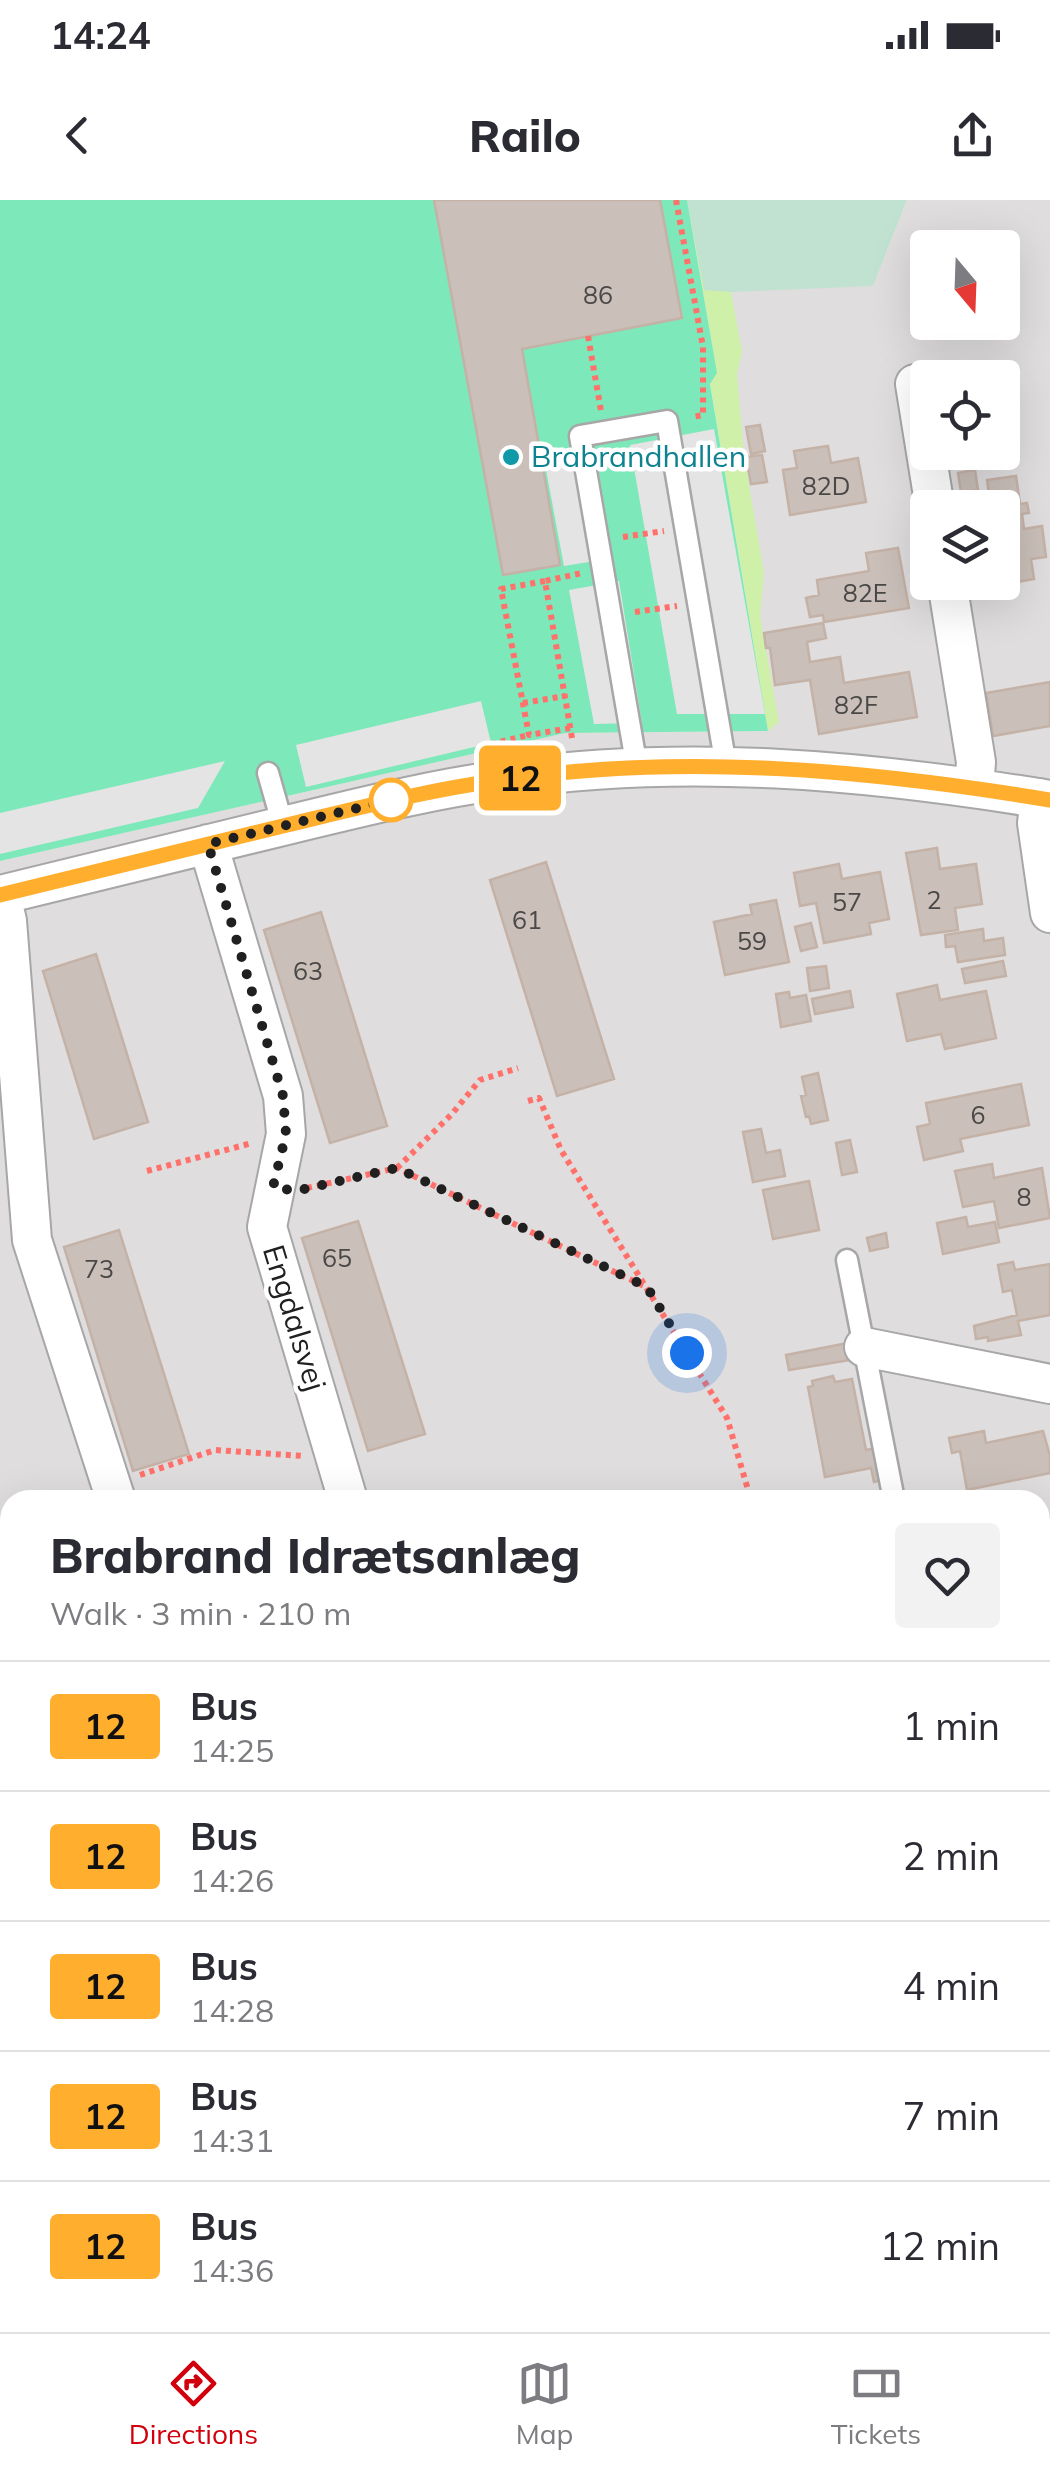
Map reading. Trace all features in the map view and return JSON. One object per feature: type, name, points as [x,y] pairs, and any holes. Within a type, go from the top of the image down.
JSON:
[{"type":"street","points":[[951,600],[976,762],[974,787]]},
{"type":"street","points":[[112,1490],[32,1240],[7,921],[1,895],[432,791],[577,772],[726,766],[850,772],[1045,799],[1037,822],[1050,913]]},
{"type":"street","name":"Engdalsvej","points":[[208,844],[283,1096],[286,1134],[267,1227],[345,1490]]},
{"type":"street","points":[[864,1347],[1050,1384]]},
{"type":"lane","points":[[637,768],[580,436],[667,421],[726,766]]},
{"type":"lane","points":[[268,773],[283,826]]},
{"type":"lane","points":[[847,1260],[892,1490]]},
{"type":"path","points":[[667,421],[703,415],[703,347],[676,200]]},
{"type":"path","points":[[622,538],[685,528]]},
{"type":"path","points":[[570,728],[529,735],[501,589],[603,569]]},
{"type":"path","points":[[545,581],[577,772]]},
{"type":"path","points":[[635,612],[698,604]]},
{"type":"path","points":[[523,703],[565,696]]},
{"type":"path","points":[[273,1187],[296,1191],[397,1168],[480,1080],[518,1068]]},
{"type":"path","points":[[528,1101],[540,1098],[561,1150],[727,1418],[748,1490]]},
{"type":"path","points":[[147,1171],[286,1134]]},
{"type":"path","points":[[397,1168],[647,1287]]},
{"type":"path","points":[[118,1490],[215,1450],[298,1458],[332,1447]]},
{"type":"shaded area","points":[[907,200],[1050,200],[1050,1490],[0,1490],[0,861],[565,733],[768,731],[704,290],[873,286]]},
{"type":"shaded area","points":[[714,429],[765,714],[677,714],[630,445]]},
{"type":"shaded area","points":[[595,449],[613,558],[564,566],[544,459]]},
{"type":"shaded area","points":[[619,581],[642,723],[594,724],[569,590]]},
{"type":"shaded area","points":[[481,701],[491,743],[306,787],[296,745]]},
{"type":"shaded area","points":[[225,761],[198,808],[0,854],[0,813]]},
{"type":"green space","points":[[0,200],[687,200],[717,373],[710,384],[768,731],[565,733],[0,861]]},
{"type":"green space","points":[[687,200],[731,292],[742,351],[737,374],[744,456],[764,573],[760,616],[779,722],[768,731],[710,383],[717,373]]},
{"type":"green space","points":[[687,200],[907,200],[873,286],[731,292],[704,290]]},
{"type":"building","name":"Brabrandhallen","points":[[434,200],[660,200],[682,318],[522,349],[560,565],[503,575]]},
{"type":"building","points":[[760,425],[765,451],[751,454],[746,427]]},
{"type":"building","points":[[828,446],[831,463],[858,458],[866,502],[790,515],[783,470],[797,468],[794,451]]},
{"type":"building","points":[[762,455],[767,482],[751,484],[746,457]]},
{"type":"building","points":[[975,470],[978,490],[961,490],[958,473]]},
{"type":"building","points":[[1016,476],[1018,490],[988,490],[987,480]]},
{"type":"building","points":[[1027,503],[1029,513],[1022,514],[1024,529],[1042,526],[1046,557],[1031,559],[1034,579],[1020,581],[1020,504]]},
{"type":"building","points":[[898,548],[909,608],[824,622],[823,615],[810,617],[806,598],[819,595],[817,580],[869,571],[866,553]]},
{"type":"building","points":[[823,623],[826,638],[807,642],[810,662],[840,657],[844,683],[909,672],[917,717],[819,734],[810,680],[775,685],[764,633]]},
{"type":"building","points":[[1050,682],[1050,726],[993,736],[986,693]]},
{"type":"building","points":[[937,848],[940,869],[976,864],[982,904],[955,908],[958,930],[921,935],[906,853]]},
{"type":"building","points":[[546,862],[614,1079],[557,1096],[490,880]]},
{"type":"building","points":[[839,864],[842,879],[880,872],[889,919],[869,923],[871,934],[824,943],[816,903],[800,906],[794,873]]},
{"type":"building","points":[[776,900],[789,962],[725,975],[714,922],[752,914],[750,905]]},
{"type":"building","points":[[321,912],[387,1126],[330,1143],[264,930]]},
{"type":"building","points":[[811,923],[817,947],[801,951],[795,927]]},
{"type":"building","points":[[983,929],[984,941],[1003,938],[1005,955],[958,962],[955,946],[946,947],[945,935]]},
{"type":"building","points":[[96,954],[148,1122],[94,1139],[43,971]]},
{"type":"building","points":[[1003,961],[1006,976],[965,983],[962,969]]},
{"type":"building","points":[[826,966],[829,988],[810,991],[807,968]]},
{"type":"building","points":[[937,985],[940,1000],[986,991],[996,1038],[945,1049],[941,1034],[907,1041],[897,994]]},
{"type":"building","points":[[850,991],[853,1007],[815,1014],[812,999]]},
{"type":"building","points":[[789,992],[790,998],[806,995],[811,1021],[781,1027],[776,994]]},
{"type":"building","points":[[818,1073],[828,1120],[811,1124],[801,1096],[806,1095],[802,1077]]},
{"type":"building","points":[[1021,1084],[1029,1125],[960,1139],[963,1151],[924,1160],[917,1127],[930,1124],[926,1103]]},
{"type":"building","points":[[761,1129],[766,1153],[780,1150],[785,1176],[753,1182],[743,1132]]},
{"type":"building","points":[[850,1140],[857,1172],[842,1175],[836,1143]]},
{"type":"building","points":[[992,1164],[994,1178],[1042,1168],[1050,1218],[999,1228],[994,1201],[963,1207],[955,1171]]},
{"type":"building","points":[[809,1181],[819,1230],[773,1239],[763,1190]]},
{"type":"building","points":[[966,1217],[968,1227],[995,1222],[999,1242],[943,1254],[937,1223]]},
{"type":"building","points":[[358,1221],[425,1434],[368,1451],[302,1238]]},
{"type":"building","points":[[119,1230],[189,1454],[133,1471],[64,1247]]},
{"type":"building","points":[[886,1233],[888,1247],[870,1251],[867,1238]]},
{"type":"building","points":[[1013,1262],[1015,1270],[1050,1264],[1050,1315],[1018,1321],[1021,1335],[988,1341],[988,1337],[976,1339],[974,1326],[1017,1315],[1012,1290],[1003,1292],[998,1265]]},
{"type":"building","points":[[853,1342],[856,1359],[789,1370],[786,1355]]},
{"type":"building","points":[[833,1376],[835,1382],[852,1379],[866,1450],[876,1448],[882,1480],[874,1482],[871,1468],[825,1477],[808,1387],[813,1386],[812,1381]]},
{"type":"building","points":[[984,1431],[986,1443],[1043,1431],[1050,1473],[967,1490],[960,1451],[952,1453],[949,1438]]},
{"type":"bus line","name":"12","points":[[0,895],[409,796],[504,779],[577,772],[726,766],[819,770],[912,778],[1050,800]]},
{"type":"place","name":"Brabrandhallen","points":[[511,457]]},
{"type":"route","points":[[391,800],[208,844],[283,1096],[286,1134],[273,1187],[296,1191],[397,1168],[647,1287],[687,1353]]}]
